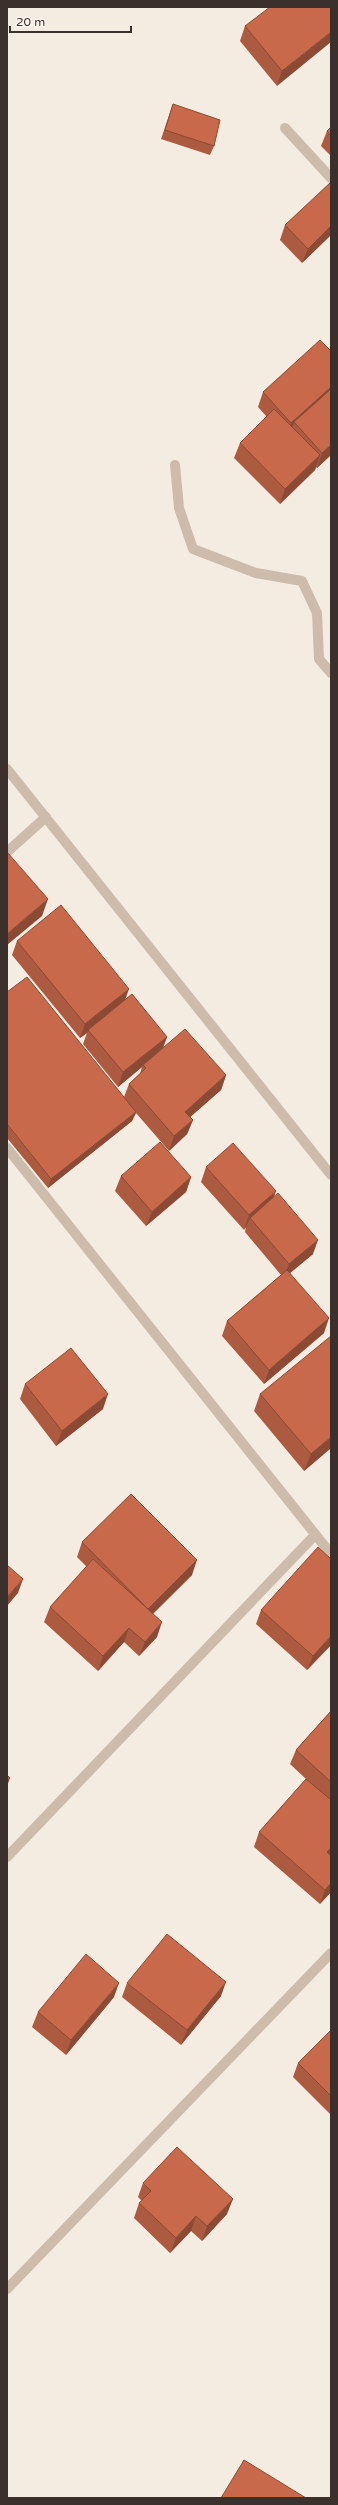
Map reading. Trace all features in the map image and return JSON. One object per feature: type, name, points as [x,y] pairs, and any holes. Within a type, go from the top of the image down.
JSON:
[{"type":"street","points":[[284,128],[331,178]]},
{"type":"street","points":[[175,465],[179,508],[193,549],[256,573],[302,581],[317,613],[319,660],[331,673]]},
{"type":"street","points":[[7,769],[331,1175]]},
{"type":"street","points":[[7,852],[46,817]]},
{"type":"street","points":[[7,1148],[331,1554]]},
{"type":"street","points":[[7,1857],[315,1535]]},
{"type":"street","points":[[7,2289],[331,1953]]},
{"type":"building","points":[[270,7],[331,7],[331,32],[282,71],[245,26]]},
{"type":"building","points":[[173,104],[220,120],[214,146],[165,130]]},
{"type":"building","points":[[331,127],[331,136],[327,131]]},
{"type":"building","points":[[331,182],[331,226],[308,249],[285,225]]},
{"type":"building","points":[[320,340],[331,351],[331,387],[291,423],[263,392]]},
{"type":"building","points":[[331,389],[331,445],[322,453],[294,422]]},
{"type":"building","points":[[274,409],[320,455],[285,489],[240,443]]},
{"type":"building","points":[[7,852],[48,899],[7,934]]},
{"type":"building","points":[[61,905],[129,989],[85,1024],[17,941]]},
{"type":"building","points":[[27,977],[136,1112],[51,1179],[7,1124],[7,992]]},
{"type":"building","points":[[132,994],[167,1037],[123,1072],[88,1030]]},
{"type":"building","points":[[185,1029],[226,1075],[185,1112],[193,1120],[174,1136],[129,1084],[146,1068],[143,1065]]},
{"type":"building","points":[[160,1142],[191,1177],[152,1212],[121,1176]]},
{"type":"building","points":[[233,1143],[276,1191],[249,1215],[206,1167]]},
{"type":"building","points":[[278,1193],[318,1240],[289,1264],[250,1218]]},
{"type":"building","points":[[287,1270],[329,1318],[269,1370],[227,1321]]},
{"type":"building","points":[[331,1336],[331,1437],[311,1454],[260,1394]]},
{"type":"building","points":[[71,1348],[108,1394],[62,1431],[25,1384]]},
{"type":"building","points":[[131,1494],[197,1560],[148,1609],[82,1542]]},
{"type":"building","points":[[318,1547],[331,1559],[331,1636],[313,1656],[261,1610]]},
{"type":"building","points":[[93,1559],[162,1622],[145,1642],[129,1628],[103,1656],[50,1607]]},
{"type":"building","points":[[7,1565],[23,1579],[7,1597]]},
{"type":"building","points":[[331,1711],[331,1782],[296,1750]]},
{"type":"building","points":[[306,1779],[331,1800],[331,1848],[327,1852],[331,1856],[331,1883],[325,1890],[259,1832]]},
{"type":"building","points":[[167,1934],[226,1982],[187,2030],[127,1983]]},
{"type":"building","points":[[86,1954],[119,1983],[71,2040],[38,2012]]},
{"type":"building","points":[[331,2030],[331,2096],[298,2063]]},
{"type":"building","points":[[177,2147],[233,2199],[207,2226],[196,2216],[176,2238],[139,2203],[151,2191],[143,2183]]},
{"type":"building","points":[[244,2460],[306,2498],[221,2498]]}]
